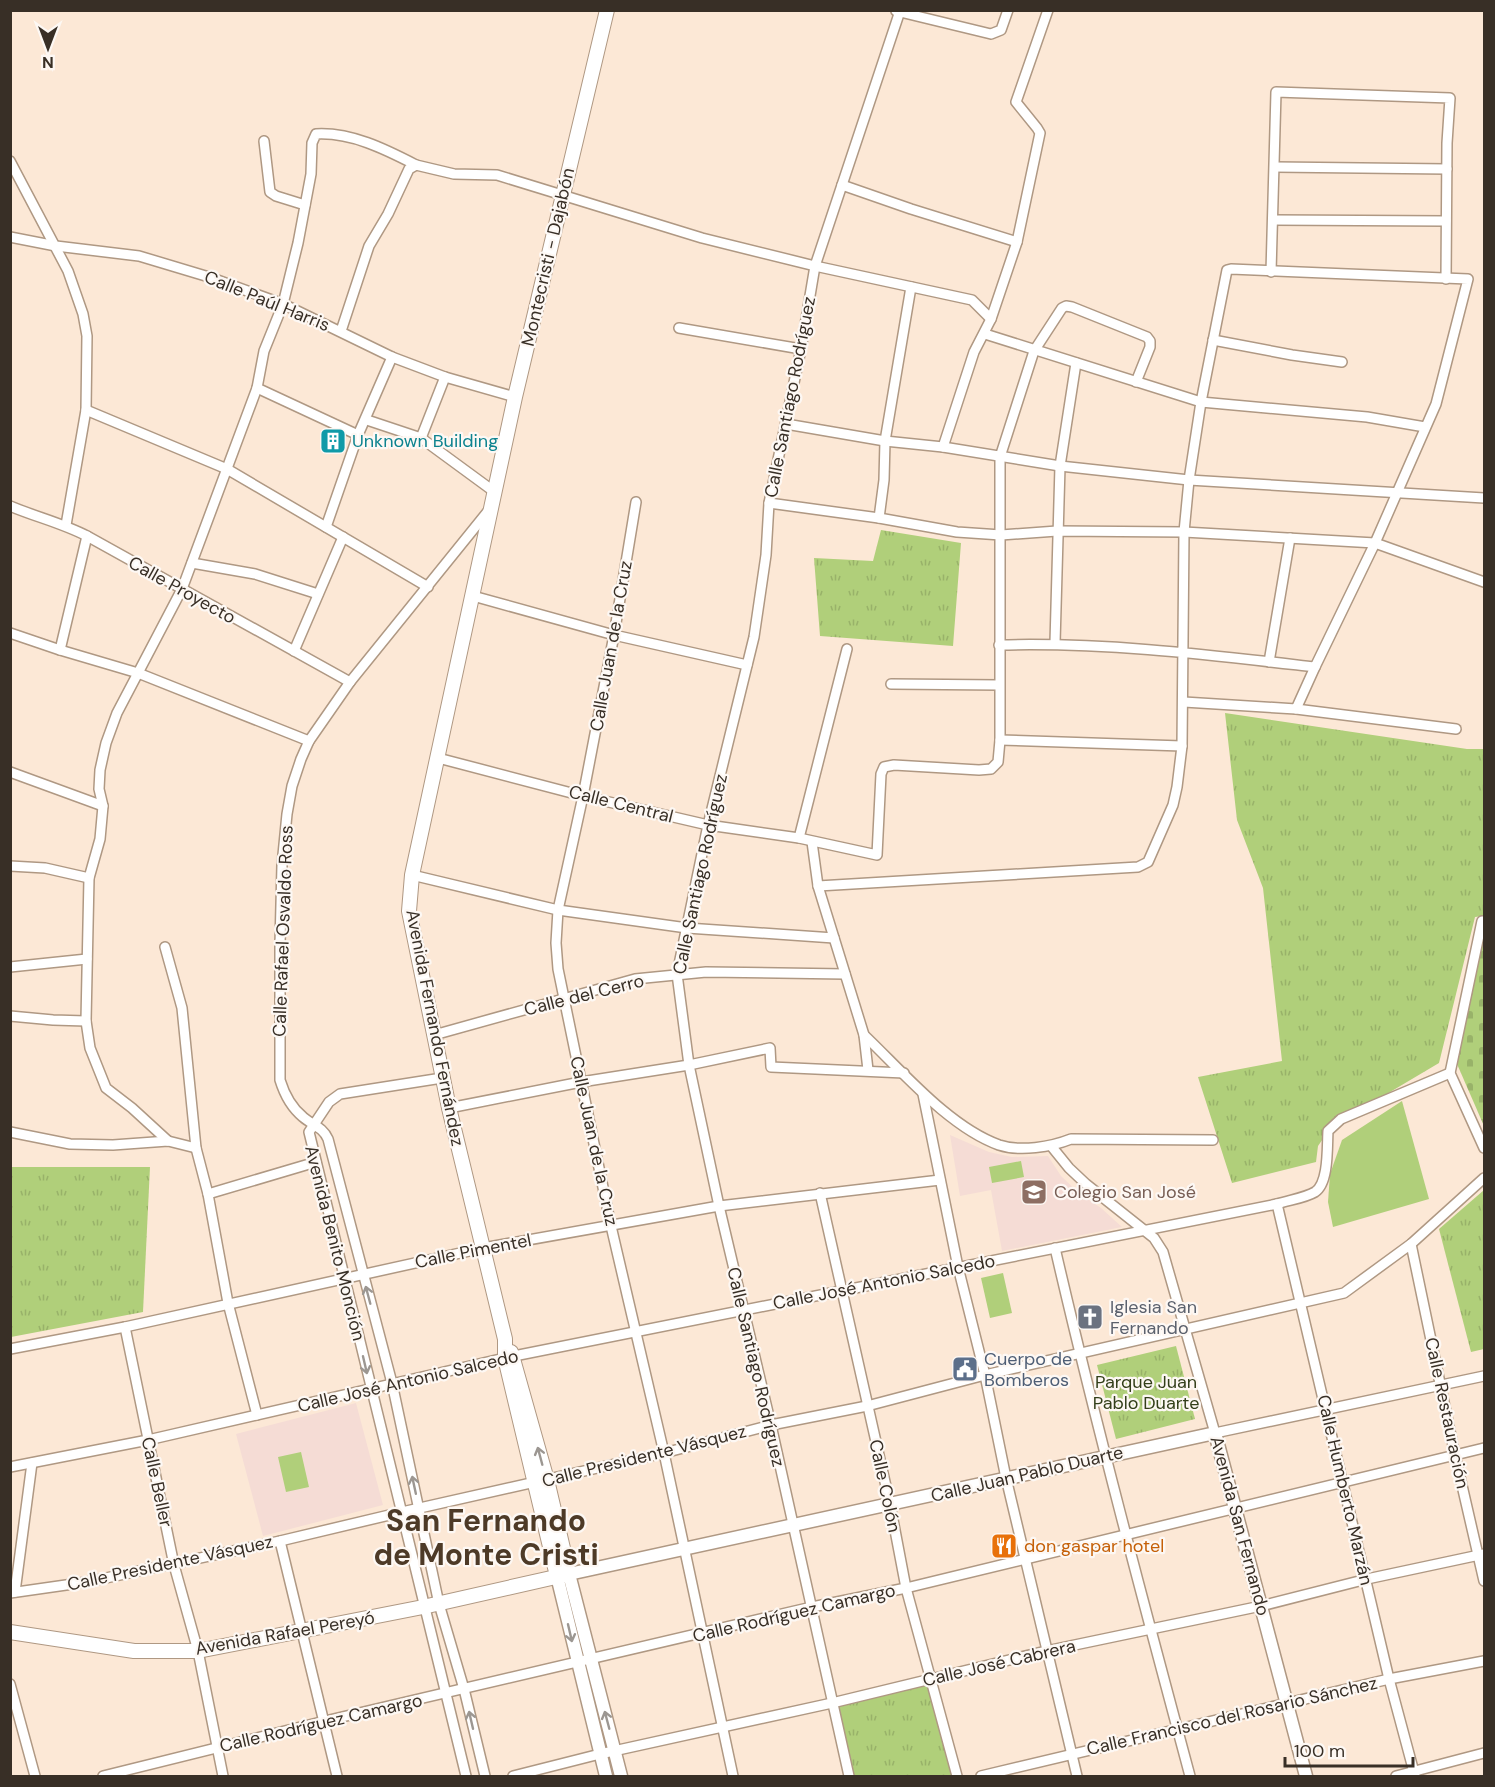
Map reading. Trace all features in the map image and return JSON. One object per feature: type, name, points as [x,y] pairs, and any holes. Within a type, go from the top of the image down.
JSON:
[{"type":"main road","name":"Montecristi - Dajabón","points":[[494,499],[515,397],[607,10]]},
{"type":"main road","name":"Avenida Fernando Fernández","points":[[494,499],[412,875],[409,911],[442,1078],[563,1575]]},
{"type":"main road","name":"Avenida Rafael Pereyó","points":[[10,1632],[134,1651],[198,1651],[439,1604],[563,1575]]},
{"type":"street","points":[[898,11],[991,34],[1001,30],[1008,10]]},
{"type":"street","points":[[944,447],[974,352],[992,319],[1017,242],[1040,133],[1016,102],[1048,10]]},
{"type":"street","name":"Calle Santiago Rodríguez","points":[[849,1776],[771,1425],[719,1206],[689,1065],[677,974],[708,825],[747,665],[761,596],[769,503],[801,349],[815,266],[898,11]]},
{"type":"street","points":[[1271,272],[1276,92],[1450,98],[1446,169],[1446,279]]},
{"type":"street","points":[[168,1141],[106,1088],[90,1048],[86,1021],[89,878],[100,838],[103,806],[99,789],[100,770],[106,743],[117,714],[182,590],[257,387],[264,351],[283,304],[305,205],[311,174],[312,143],[316,134],[326,133],[358,140],[386,150],[416,165],[454,174],[497,175],[702,238],[815,266],[972,300],[992,319]]},
{"type":"street","points":[[264,141],[270,192],[305,205]]},
{"type":"street","points":[[10,161],[68,271],[83,314],[87,348],[86,410],[66,525]]},
{"type":"street","points":[[341,331],[369,246],[388,214],[409,169],[416,165]]},
{"type":"street","points":[[1275,166],[1446,169]]},
{"type":"street","points":[[842,185],[1017,242]]},
{"type":"street","points":[[1273,220],[1446,221]]},
{"type":"street","name":"Calle Paúl Harris","points":[[10,237],[56,246],[139,256],[209,277],[283,304],[392,357],[445,377],[515,397]]},
{"type":"street","points":[[818,886],[1138,867],[1148,862],[1173,805],[1177,787],[1184,702],[1182,651],[1184,532],[1189,480],[1201,402],[1227,270],[1468,279],[1436,404],[1375,543],[1296,709]]},
{"type":"street","points":[[879,518],[884,480],[885,441],[911,287]]},
{"type":"street","points":[[1136,382],[1150,347],[1147,337],[1072,307],[1062,308],[1034,351],[1000,457],[1000,740],[1182,746]]},
{"type":"street","points":[[679,328],[801,349]]},
{"type":"street","points":[[985,334],[1201,402],[1367,417],[1425,427]]},
{"type":"street","points":[[1213,340],[1342,362]]},
{"type":"street","points":[[326,527],[358,435],[367,420],[392,357]]},
{"type":"street","points":[[1055,643],[1059,466],[1076,363]]},
{"type":"street","points":[[421,438],[445,377]]},
{"type":"street","points":[[257,387],[358,435]]},
{"type":"street","points":[[86,410],[226,469],[428,587]]},
{"type":"street","points":[[367,420],[421,438],[494,499]]},
{"type":"street","points":[[786,424],[1059,466],[1189,480],[1485,498]]},
{"type":"street","name":"Calle Rafael Osvaldo Ross","points":[[313,1125],[300,1115],[285,1094],[280,1080],[282,865],[292,786],[309,741],[350,682],[428,587],[494,499]]},
{"type":"street","name":"Calle Juan de la Cruz","points":[[636,502],[584,796],[558,910],[557,961],[611,1226],[733,1776]]},
{"type":"street","points":[[769,503],[879,518],[957,532],[1001,535],[1057,531],[1184,532],[1375,543],[1485,582]]},
{"type":"street","name":"Calle Proyecto","points":[[10,506],[44,520],[66,525],[350,682]]},
{"type":"street","points":[[60,650],[87,536]]},
{"type":"street","points":[[294,651],[343,537]]},
{"type":"street","points":[[1269,662],[1290,538]]},
{"type":"street","points":[[192,563],[255,574],[318,594]]},
{"type":"street","points":[[473,596],[614,635],[747,665]]},
{"type":"street","points":[[10,633],[138,673],[309,741]]},
{"type":"street","points":[[999,645],[1055,643],[1182,651],[1315,667]]},
{"type":"street","points":[[799,838],[847,649]]},
{"type":"street","points":[[891,684],[999,685]]},
{"type":"street","points":[[1184,702],[1296,709],[1456,729]]},
{"type":"street","name":"Calle Central","points":[[438,758],[708,825],[799,838],[877,855],[881,774],[884,767],[894,765],[991,769],[998,762],[1000,740]]},
{"type":"street","points":[[10,772],[103,806]]},
{"type":"street","points":[[812,842],[818,886],[864,1035],[868,1070]]},
{"type":"street","points":[[10,866],[45,868],[89,878]]},
{"type":"street","points":[[412,875],[558,910],[687,928],[834,938]]},
{"type":"street","points":[[1482,921],[1450,1073],[1485,1148]]},
{"type":"street","points":[[165,947],[182,1008],[196,1148],[208,1194],[228,1303],[257,1415]]},
{"type":"street","points":[[10,967],[87,959]]},
{"type":"street","name":"Calle del Cerro","points":[[434,1035],[635,979],[706,972],[845,974]]},
{"type":"street","points":[[10,1016],[86,1021]]},
{"type":"street","points":[[864,1035],[923,1094],[965,1127],[1001,1146],[1052,1147],[1071,1139],[1213,1140]]},
{"type":"street","points":[[449,1108],[581,1082],[689,1065],[770,1048],[771,1066],[904,1073]]},
{"type":"street","points":[[879,1071],[887,1057]]},
{"type":"street","name":"Calle José Antonio Salcedo","points":[[10,1467],[148,1440],[509,1357],[1277,1204],[1314,1192],[1321,1185],[1326,1170],[1328,1131],[1341,1119],[1450,1073]]},
{"type":"street","points":[[313,1125],[329,1102],[340,1094],[442,1078]]},
{"type":"street","points":[[923,1094],[958,1267],[1077,1776]]},
{"type":"street","name":"Avenida Benito Monción","points":[[466,1776],[316,1162],[309,1132],[313,1125],[322,1129],[328,1138],[392,1383],[439,1604],[464,1689],[485,1776]]},
{"type":"street","points":[[10,1132],[70,1144],[113,1145],[168,1141],[196,1148]]},
{"type":"street","name":"Avenida San Fernando","points":[[1052,1147],[1069,1168],[1154,1238],[1163,1252],[1236,1508],[1306,1776]]},
{"type":"street","points":[[208,1194],[316,1162]]},
{"type":"street","name":"Calle Presidente Vásquez","points":[[13,1593],[87,1582],[174,1565],[663,1453],[771,1425],[867,1406],[985,1375],[1344,1293],[1411,1244],[1485,1178]]},
{"type":"street","name":"Calle Pimentel","points":[[10,1349],[124,1327],[483,1248],[719,1206],[940,1180]]},
{"type":"street","name":"Calle Colón","points":[[820,1193],[890,1504],[906,1588],[957,1776]]},
{"type":"street","name":"Calle Humberto Marzán","points":[[1277,1204],[1389,1679],[1414,1774]]},
{"type":"street","name":"Calle Restauración","points":[[1411,1244],[1455,1455],[1481,1555],[1485,1581]]},
{"type":"street","points":[[1055,1248],[1150,1629],[1190,1776]]},
{"type":"street","name":"Calle Beller","points":[[124,1327],[174,1565],[198,1651],[223,1776]]},
{"type":"street","name":"Calle Juan Pablo Duarte","points":[[563,1575],[1106,1455],[1485,1376]]},
{"type":"street","name":"Calle Rodríguez Camargo","points":[[103,1776],[325,1721],[812,1607],[906,1588],[1485,1448]]},
{"type":"street","points":[[13,1593],[32,1463]]},
{"type":"street","points":[[280,1541],[337,1776]]},
{"type":"street","name":"Calle José Cabrera","points":[[513,1776],[1047,1651],[1262,1606],[1367,1579],[1481,1555]]},
{"type":"street","name":"Avenida Fernando Fernández","points":[[563,1575],[591,1660],[621,1776]]},
{"type":"street","name":"Avenida Fernando Fernández","points":[[563,1575],[578,1663],[606,1776]]},
{"type":"street","name":"Calle Francisco del Rosario Sánchez","points":[[981,1776],[1389,1679],[1485,1661]]},
{"type":"street","points":[[10,1684],[35,1776]]},
{"type":"street","points":[[1396,1776],[1414,1774],[1485,1753]]},
{"type":"shaded area","name":"Colegio San José","points":[[950,1135],[989,1152],[1012,1157],[1048,1156],[1061,1176],[1122,1227],[1002,1251],[991,1190],[960,1196]]},
{"type":"shaded area","points":[[356,1403],[383,1505],[263,1536],[236,1434]]},
{"type":"green space","points":[[881,530],[961,543],[953,646],[820,636],[814,558],[873,561]]},
{"type":"green space","points":[[1225,713],[1467,749],[1484,749],[1484,916],[1475,917],[1439,1063],[1331,1127],[1318,1146],[1316,1162],[1232,1183],[1198,1077],[1282,1061],[1263,888],[1237,820]]},
{"type":"green space","points":[[1484,936],[1484,1126],[1457,1064]]},
{"type":"green space","points":[[1402,1101],[1429,1199],[1333,1227],[1328,1202],[1330,1174],[1342,1140]]},
{"type":"green space","points":[[1021,1161],[1024,1177],[992,1183],[989,1167]]},
{"type":"green space","points":[[11,1167],[150,1167],[143,1312],[11,1337]]},
{"type":"green space","points":[[1484,1190],[1484,1349],[1471,1352],[1439,1229]]},
{"type":"green space","points":[[1003,1273],[1012,1313],[990,1318],[981,1278]]},
{"type":"green space","name":"Parque Juan Pablo Duarte","points":[[1176,1346],[1195,1419],[1116,1439],[1097,1365]]},
{"type":"green space","points":[[301,1452],[309,1487],[286,1492],[278,1457]]},
{"type":"green space","points":[[930,1680],[957,1776],[849,1776],[832,1703]]},
{"type":"place","name":"Unknown Building","points":[[333,441]]},
{"type":"place","name":"Colegio San José","points":[[1034,1192]]},
{"type":"place","name":"Iglesia San Fernando","points":[[1090,1317]]},
{"type":"place","name":"Cuerpo de Bomberos","points":[[965,1369]]},
{"type":"place","name":"don gaspar hotel","points":[[1004,1546]]},
{"type":"district","name":"San Fernando de Monte Cristi","points":[[486,1538]]}]
